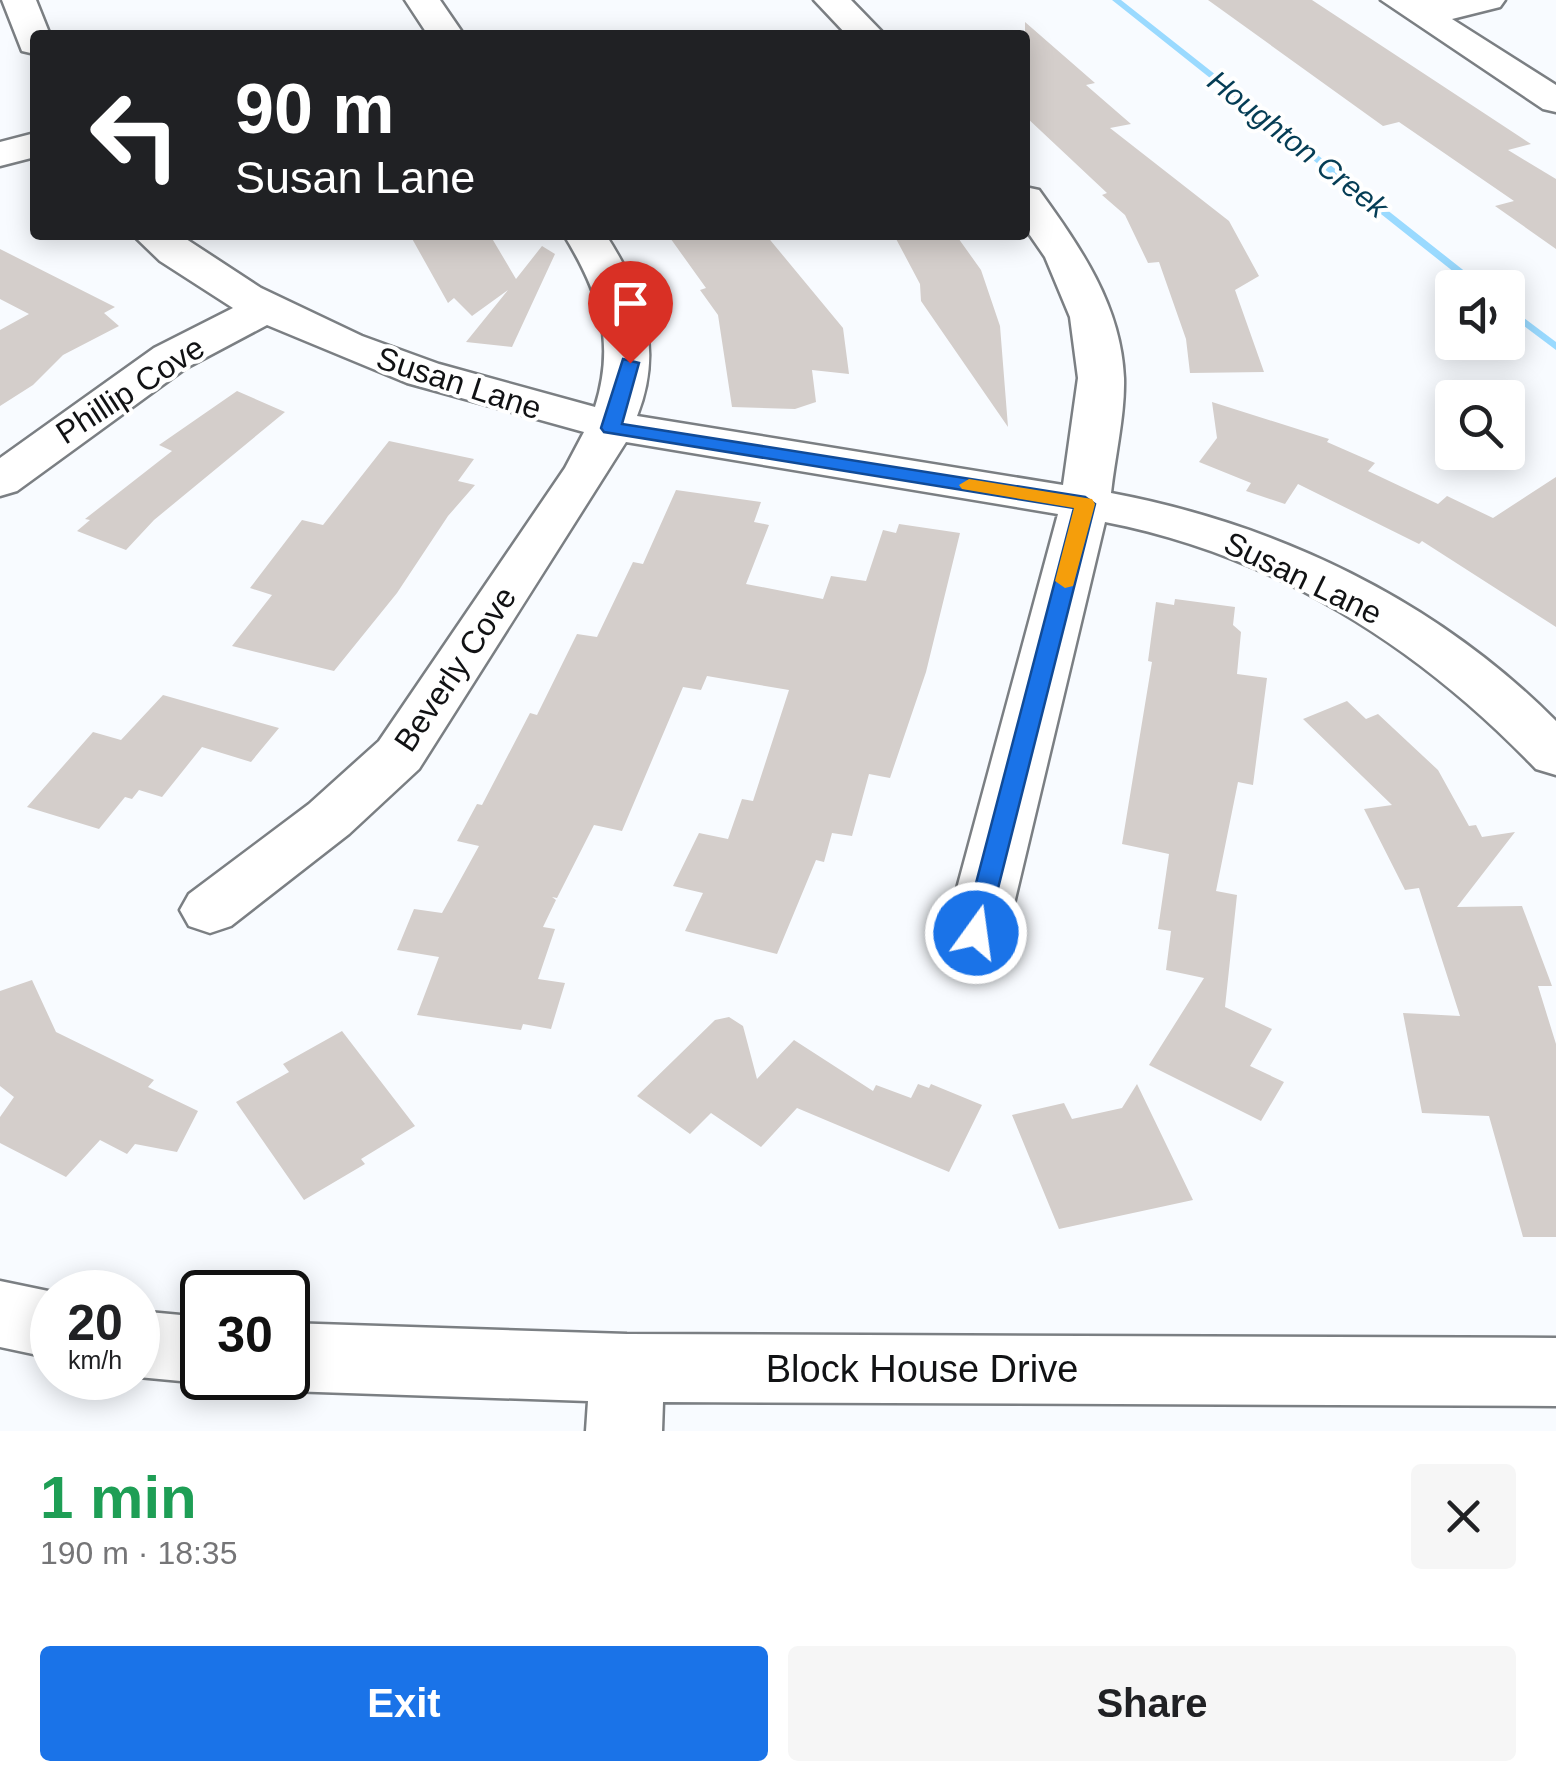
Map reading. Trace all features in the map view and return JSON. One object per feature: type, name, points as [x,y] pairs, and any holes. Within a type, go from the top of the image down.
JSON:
[{"type":"street","points":[[19,0],[30,30]]},
{"type":"street","points":[[422,0],[443,30]]},
{"type":"street","points":[[831,0],[861,30]]},
{"type":"street","points":[[1410,8],[1488,0]]},
{"type":"street","points":[[1410,8],[1556,101]]},
{"type":"street","points":[[0,154],[30,146]]},
{"type":"street","points":[[976,933],[1085,504],[1101,378],[1092,318],[1066,256],[1030,206]]},
{"type":"street","name":"Susan Lane","points":[[162,240],[266,308],[392,364],[492,398],[611,428],[1085,504],[1210,533],[1301,570],[1400,626],[1484,684],[1556,755]]},
{"type":"street","name":"Beverly Cove","points":[[210,910],[329,819],[398,755],[611,428],[630,363],[630,327],[614,278],[588,240]]},
{"type":"street","name":"Phillip Cove","points":[[0,481],[170,358],[266,308]]},
{"type":"street","points":[[0,1314],[30,1321]]},
{"type":"street","name":"Block House Drive","points":[[310,1360],[626,1400],[1556,1372]]},
{"type":"building","points":[[1208,0],[1312,0],[1531,144],[1508,150],[1556,179],[1556,249],[1495,206],[1514,201],[1399,122],[1383,126]]},
{"type":"building","points":[[1025,22],[1095,83],[1086,85],[1131,124],[1110,128],[1229,221],[1259,276],[1235,290],[1264,372],[1190,373],[1186,339],[1159,262],[1148,263],[1125,215],[1102,195],[1107,193],[1030,121],[1030,30],[1025,30]]},
{"type":"building","points":[[413,240],[493,240],[516,279],[542,246],[555,254],[512,347],[466,342],[508,290],[472,316],[454,298],[448,303]]},
{"type":"building","points":[[672,240],[770,240],[843,328],[849,374],[812,370],[816,402],[795,409],[732,407],[718,315],[700,290],[706,288]]},
{"type":"building","points":[[897,240],[960,240],[981,270],[1000,326],[1008,427],[921,301],[920,284]]},
{"type":"building","points":[[0,249],[115,307],[104,313],[119,326],[63,355],[33,385],[0,406],[0,330],[29,314],[0,299]]},
{"type":"building","points":[[237,391],[285,412],[154,520],[126,550],[77,531],[90,520],[85,519],[172,451],[159,445]]},
{"type":"building","points":[[1212,402],[1329,439],[1327,442],[1375,463],[1368,471],[1438,504],[1447,496],[1493,518],[1556,477],[1556,627],[1422,541],[1419,544],[1298,484],[1285,504],[1246,491],[1251,483],[1199,462],[1217,438]]},
{"type":"building","points":[[389,441],[474,459],[458,481],[475,485],[448,516],[397,593],[334,671],[232,646],[272,595],[250,588],[302,520],[323,525]]},
{"type":"building","points":[[676,490],[761,502],[754,522],[769,525],[746,584],[823,599],[831,576],[866,581],[883,530],[896,533],[899,524],[960,533],[926,672],[890,778],[869,774],[852,836],[832,833],[824,862],[816,860],[777,954],[685,931],[703,893],[673,886],[699,833],[728,839],[742,799],[753,801],[789,690],[707,676],[701,690],[683,687],[622,831],[594,825],[557,898],[552,897],[556,900],[543,927],[555,929],[538,979],[565,983],[551,1029],[523,1024],[521,1030],[417,1015],[439,957],[397,950],[414,909],[442,913],[479,846],[457,841],[477,804],[482,805],[530,713],[537,715],[577,634],[597,637],[633,562],[643,564]]},
{"type":"building","points":[[1175,599],[1235,607],[1233,625],[1241,632],[1237,674],[1267,678],[1253,785],[1238,782],[1216,891],[1237,895],[1225,1007],[1272,1029],[1250,1066],[1284,1082],[1261,1121],[1149,1065],[1204,978],[1166,970],[1171,931],[1158,929],[1169,854],[1122,844],[1152,662],[1148,661],[1156,602],[1174,605]]},
{"type":"building","points":[[163,695],[279,728],[251,762],[202,747],[162,797],[139,790],[132,799],[125,797],[99,829],[27,807],[93,732],[121,740]]},
{"type":"building","points":[[1347,701],[1366,719],[1378,714],[1438,770],[1469,826],[1476,825],[1482,837],[1515,832],[1457,907],[1522,906],[1552,986],[1538,986],[1556,1044],[1556,1237],[1523,1237],[1489,1116],[1422,1113],[1403,1013],[1460,1016],[1419,888],[1405,890],[1364,809],[1392,805],[1303,719]]},
{"type":"building","points":[[32,980],[56,1032],[154,1080],[148,1087],[198,1111],[177,1152],[135,1144],[127,1154],[100,1140],[66,1177],[0,1143],[0,1117],[14,1097],[0,1086],[0,991]]},
{"type":"building","points":[[729,1017],[743,1026],[757,1079],[794,1040],[873,1091],[876,1085],[911,1098],[918,1084],[929,1088],[931,1084],[982,1105],[949,1172],[797,1108],[761,1147],[711,1113],[690,1134],[637,1096],[715,1020]]},
{"type":"building","points":[[342,1031],[415,1126],[361,1159],[365,1164],[304,1200],[236,1102],[289,1072],[283,1064]]},
{"type":"building","points":[[1137,1084],[1193,1200],[1059,1229],[1012,1115],[1064,1103],[1072,1119],[1122,1108]]},
{"type":"waterway","name":"Houghton Creek","points":[[1116,0],[1458,270]]},
{"type":"waterway","name":"Houghton Creek","points":[[1525,322],[1556,347]]},
{"type":"slow traffic","points":[[969,485],[1085,504],[1065,581]]},
{"type":"route","points":[[630,363],[611,428],[1085,504],[976,933]]}]
